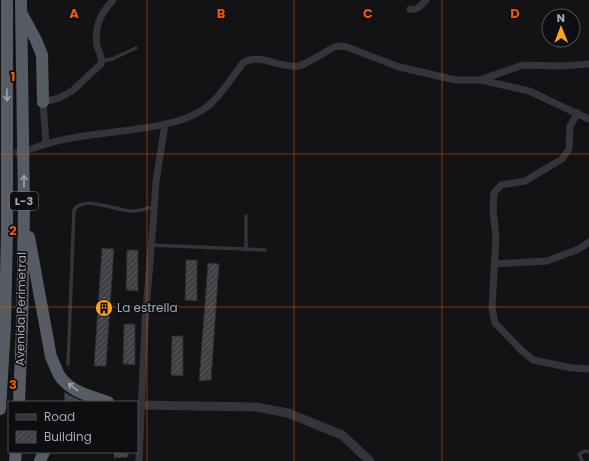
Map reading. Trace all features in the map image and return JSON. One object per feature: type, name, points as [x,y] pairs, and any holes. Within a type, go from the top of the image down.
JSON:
[{"type":"highway","points":[[0,28],[6,0]]},
{"type":"highway","name":"Avenida Perimetral","points":[[0,409],[5,327],[7,231],[6,0]]},
{"type":"highway","name":"Avenida Perimetral","points":[[19,401],[24,208],[21,0]]},
{"type":"highway","points":[[21,13],[36,40],[42,56],[43,102]]},
{"type":"highway","points":[[22,46],[25,41],[31,38],[36,40]]},
{"type":"highway","points":[[24,208],[51,357],[60,376],[73,389],[104,401]]},
{"type":"highway","points":[[0,279],[5,327]]},
{"type":"street","points":[[46,144],[43,102],[59,98],[72,91],[96,69],[102,61],[96,31],[101,15],[113,0]]},
{"type":"street","points":[[410,9],[418,8],[426,0]]},
{"type":"street","points":[[34,148],[46,144],[165,124],[196,114],[212,102],[243,64],[249,60],[256,59],[277,64],[298,66],[341,46],[399,67],[456,80],[480,80],[529,91],[589,119]]},
{"type":"street","points":[[480,80],[523,65],[561,66],[589,64]]},
{"type":"street","points":[[578,113],[570,126],[569,149],[562,159],[525,181],[501,185],[494,193],[493,211],[496,237],[492,308],[496,323],[520,350],[533,360],[572,368],[589,369]]},
{"type":"street","points":[[138,461],[139,405],[156,182],[165,124]]},
{"type":"street","points":[[494,264],[547,261],[579,249],[589,242]]},
{"type":"street","points":[[139,405],[256,407],[288,413],[342,435],[370,461]]},
{"type":"lane","points":[[102,61],[112,59],[136,48]]},
{"type":"lane","points":[[68,364],[74,210],[79,204],[85,203],[129,211],[154,207]]},
{"type":"lane","points":[[246,216],[246,250]]},
{"type":"lane","points":[[151,245],[265,250]]},
{"type":"lane","points":[[582,461],[578,454],[585,451],[589,452]]},
{"type":"building","name":"La estrella","points":[[102,248],[114,249],[106,366],[94,366]]},
{"type":"building","points":[[127,250],[138,250],[138,291],[126,290]]},
{"type":"building","points":[[186,260],[197,260],[197,301],[185,300]]},
{"type":"building","name":"La estrella","points":[[208,263],[219,264],[211,380],[199,381]]},
{"type":"building","points":[[124,324],[135,324],[135,365],[123,364]]},
{"type":"building","points":[[172,336],[183,336],[183,376],[171,375]]},
{"type":"building","points":[[64,392],[82,401],[65,401]]},
{"type":"building","points":[[114,453],[128,453],[128,457],[114,458]]},
{"type":"tunnel","points":[[5,156],[34,148]]},
{"type":"place","name":"La estrella","points":[[104,308]]}]
